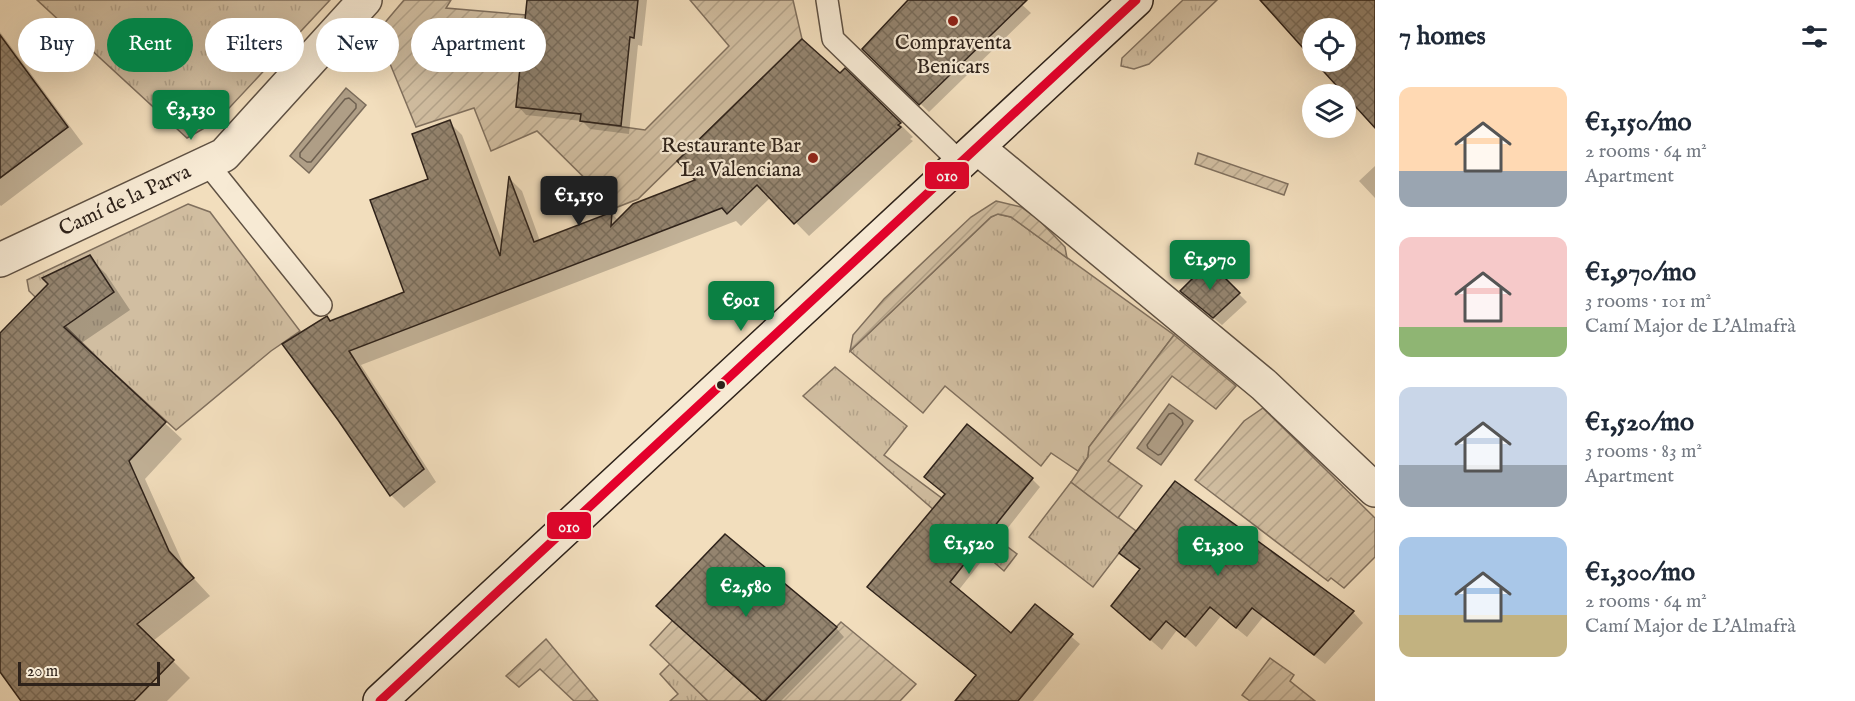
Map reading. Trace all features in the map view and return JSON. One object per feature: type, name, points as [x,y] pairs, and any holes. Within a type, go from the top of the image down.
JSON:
[{"type":"main road","name":"Camí de la Parva","points":[[0,261],[224,154],[365,0]]},
{"type":"main road","points":[[380,701],[1136,0]]},
{"type":"main road","points":[[969,156],[1264,385],[1375,490]]},
{"type":"lane","points":[[827,0],[833,39],[969,156]]},
{"type":"lane","points":[[206,162],[321,305]]},
{"type":"green space","points":[[37,0],[330,0],[304,28],[304,18],[205,18],[205,72],[263,72],[217,121],[187,138],[115,72],[193,72],[193,18],[107,18],[107,64],[95,53],[95,18],[57,18]]},
{"type":"green space","points":[[404,0],[451,0],[446,8],[526,15],[526,18],[411,18],[411,72],[520,72],[516,107],[581,114],[581,121],[645,130],[729,46],[690,0],[793,0],[802,39],[638,199],[615,208],[537,131],[491,151],[474,108],[416,127],[393,72],[399,72],[399,18],[389,18]]},
{"type":"green space","points":[[1183,0],[1217,0],[1149,64],[1134,69],[1121,66],[1122,58]]},
{"type":"green space","points":[[1198,153],[1288,184],[1284,195],[1195,164]]},
{"type":"green space","points":[[996,201],[1021,207],[1039,220],[1065,247],[1067,258],[1011,217],[998,214],[991,217],[850,351],[853,335],[884,299],[971,217]]},
{"type":"green space","points":[[188,204],[210,212],[300,331],[271,351],[176,430],[29,291],[27,280]]},
{"type":"green space","points":[[997,214],[1011,217],[1174,335],[1089,447],[1088,457],[1078,471],[1051,453],[1041,466],[945,386],[923,413],[850,351],[991,217]]},
{"type":"green space","points":[[1174,335],[1236,386],[1216,409],[1172,376],[1108,461],[1142,486],[1118,518],[1071,482],[1088,457],[1089,447]]},
{"type":"green space","points":[[835,367],[907,426],[884,455],[1017,554],[1004,571],[803,396]]},
{"type":"green space","points":[[1263,408],[1375,518],[1375,557],[1344,588],[1331,578],[1328,581],[1195,480],[1244,421]]},
{"type":"green space","points":[[1071,482],[1136,531],[1093,587],[1029,537]]},
{"type":"green space","points":[[673,620],[762,701],[708,701],[650,645]]},
{"type":"green space","points":[[841,622],[916,684],[900,701],[765,701]]},
{"type":"green space","points":[[546,639],[598,701],[574,701],[540,669],[519,687],[506,676]]},
{"type":"green space","points":[[1270,658],[1294,675],[1290,681],[1315,701],[1250,701],[1242,695]]},
{"type":"green space","points":[[670,664],[708,701],[670,701],[678,694],[660,674]]},
{"type":"water","points":[[346,88],[366,105],[309,173],[290,156]]},
{"type":"water","points":[[1169,404],[1193,421],[1161,465],[1137,448]]},
{"type":"building","points":[[527,0],[638,0],[634,38],[630,37],[621,126],[580,121],[581,114],[516,107],[520,72],[546,72],[546,18],[525,18]]},
{"type":"building","points":[[908,0],[1027,0],[919,105],[862,49]]},
{"type":"building","points":[[1260,0],[1375,0],[1375,128],[1356,107],[1356,84],[1335,84],[1324,72],[1356,72],[1356,18],[1302,18],[1302,47]]},
{"type":"building","points":[[0,35],[18,59],[18,72],[27,72],[68,127],[0,178]]},
{"type":"building","points":[[802,39],[840,73],[845,68],[901,123],[898,125],[901,127],[794,224],[757,185],[727,214],[722,208],[349,351],[424,469],[390,496],[282,344],[327,316],[330,321],[404,292],[370,200],[428,179],[412,134],[450,120],[500,256],[509,176],[534,242],[612,212],[611,226],[633,204],[695,180],[677,161]]},
{"type":"building","points":[[90,255],[114,292],[64,327],[166,422],[129,461],[169,551],[194,578],[137,624],[174,660],[134,701],[21,701],[0,672],[0,333],[48,284],[42,278]]},
{"type":"building","points":[[1209,262],[1240,293],[1213,318],[1180,291]]},
{"type":"building","points":[[967,424],[1033,478],[950,582],[1011,633],[1035,604],[1073,634],[1018,701],[955,701],[976,675],[867,587],[945,494],[924,477]]},
{"type":"building","points":[[1175,481],[1354,611],[1314,655],[1252,608],[1236,628],[1210,607],[1185,637],[1166,621],[1150,640],[1111,606],[1140,569],[1119,553]]},
{"type":"building","points":[[725,534],[837,627],[765,701],[762,701],[656,606]]},
{"type":"transit line","name":"010","points":[[380,701],[1136,0]]},
{"type":"place","name":"Compraventa Benicars","points":[[953,21]]},
{"type":"place","name":"Restaurante Bar La Valenciana","points":[[813,158]]}]
